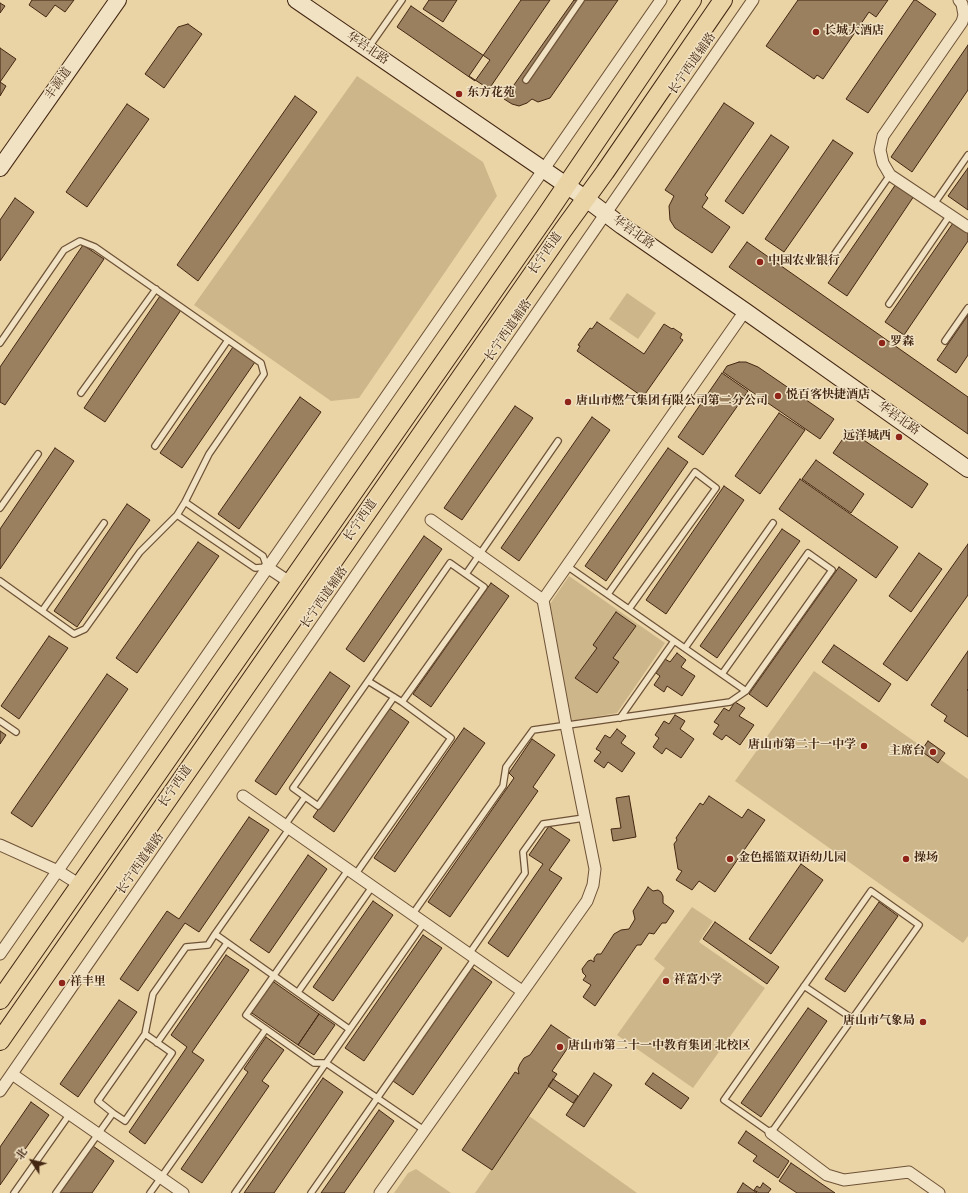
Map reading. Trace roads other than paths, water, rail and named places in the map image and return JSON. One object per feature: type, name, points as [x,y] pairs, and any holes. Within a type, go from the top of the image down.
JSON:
[{"type":"main road","name":"长宁西道","points":[[0,1000],[567,185],[692,0]]},
{"type":"main road","name":"长宁西道","points":[[0,1041],[723,0]]},
{"type":"street","name":"丰源道","points":[[0,168],[118,0]]},
{"type":"street","name":"华岩北路","points":[[296,0],[567,185],[622,226],[968,468]]},
{"type":"street","points":[[0,954],[660,0]]},
{"type":"street","name":"长宁西道辅路","points":[[0,1091],[753,0]]},
{"type":"street","points":[[962,1],[964,15],[962,22],[883,136],[880,150],[883,163],[890,175],[968,228]]},
{"type":"street","points":[[543,600],[745,311]]},
{"type":"street","points":[[380,1193],[522,991],[587,902],[593,885],[595,869],[543,600],[431,520]]},
{"type":"street","points":[[267,567],[291,583]]},
{"type":"street","points":[[242,796],[522,991]]},
{"type":"street","points":[[0,845],[58,871],[80,885]]},
{"type":"street","points":[[12,1074],[183,1193]]},
{"type":"street","points":[[771,1133],[828,1175],[844,1180],[909,1172],[939,1193]]},
{"type":"lane","points":[[368,49],[402,0]]},
{"type":"lane","points":[[526,80],[581,0]]},
{"type":"lane","points":[[934,204],[968,155]]},
{"type":"lane","points":[[829,262],[890,175]]},
{"type":"lane","points":[[889,304],[950,215]]},
{"type":"lane","points":[[0,343],[64,250],[80,241],[95,247],[261,363],[264,374],[209,454],[177,515],[140,552],[85,629],[74,634],[0,581]]},
{"type":"lane","points":[[81,393],[156,289]]},
{"type":"lane","points":[[945,341],[968,308]]},
{"type":"lane","points":[[155,446],[228,340]]},
{"type":"lane","points":[[466,574],[558,441]]},
{"type":"lane","points":[[0,508],[38,454]]},
{"type":"lane","points":[[608,594],[694,472],[716,488],[629,609]]},
{"type":"lane","points":[[177,515],[255,568],[267,567],[263,556],[185,502]]},
{"type":"lane","points":[[42,611],[104,523]]},
{"type":"lane","points":[[685,648],[772,523]]},
{"type":"lane","points":[[412,915],[503,786],[506,767],[533,730],[730,702],[746,691],[832,570],[808,553],[722,674]]},
{"type":"lane","points":[[394,697],[318,806],[292,788],[450,563],[484,588],[402,702]]},
{"type":"lane","points":[[567,566],[746,691]]},
{"type":"lane","points":[[620,718],[674,641]]},
{"type":"lane","points":[[368,681],[402,702],[451,738],[352,872],[273,975],[246,1015],[314,1064],[326,1063],[424,1130]]},
{"type":"lane","points":[[0,721],[16,732]]},
{"type":"lane","points":[[145,1034],[172,1053],[125,1121],[98,1102],[145,1034],[153,994],[186,948],[208,946],[287,827],[305,797]]},
{"type":"lane","points":[[311,1193],[377,1098],[472,956],[525,873],[523,852],[542,824],[584,818]]},
{"type":"lane","points":[[298,992],[372,887]]},
{"type":"lane","points":[[871,891],[919,925],[771,1133],[724,1100],[804,986],[871,891]]},
{"type":"lane","points":[[235,1193],[349,1028],[424,923]]},
{"type":"lane","points":[[215,934],[349,1028]]},
{"type":"lane","points":[[157,1042],[227,942]]},
{"type":"lane","points":[[804,986],[853,1019]]},
{"type":"lane","points":[[150,1193],[266,1029]]},
{"type":"lane","points":[[56,1193],[113,1112]]},
{"type":"lane","points":[[14,1193],[69,1115]]},
{"type":"place","name":"长城大酒店","points":[[816,32]]},
{"type":"place","name":"东方花苑","points":[[459,94]]},
{"type":"place","name":"中国农业银行","points":[[760,262]]},
{"type":"place","name":"罗森","points":[[882,343]]},
{"type":"place","name":"悦百客快捷酒店","points":[[778,396]]},
{"type":"place","name":"唐山市燃气集团有限公司第二分公司","points":[[568,402]]},
{"type":"place","name":"远洋城西","points":[[899,437]]},
{"type":"place","name":"唐山市第二十一中学","points":[[864,746]]},
{"type":"place","name":"主席台","points":[[933,752]]},
{"type":"place","name":"金色摇篮双语幼儿园","points":[[730,859]]},
{"type":"place","name":"操场","points":[[906,859]]},
{"type":"place","name":"祥富小学","points":[[666,981]]},
{"type":"place","name":"祥丰里","points":[[62,983]]},
{"type":"place","name":"唐山市气象局","points":[[923,1022]]},
{"type":"place","name":"唐山市第二十一中教育集团 北校区","points":[[560,1047]]}]
